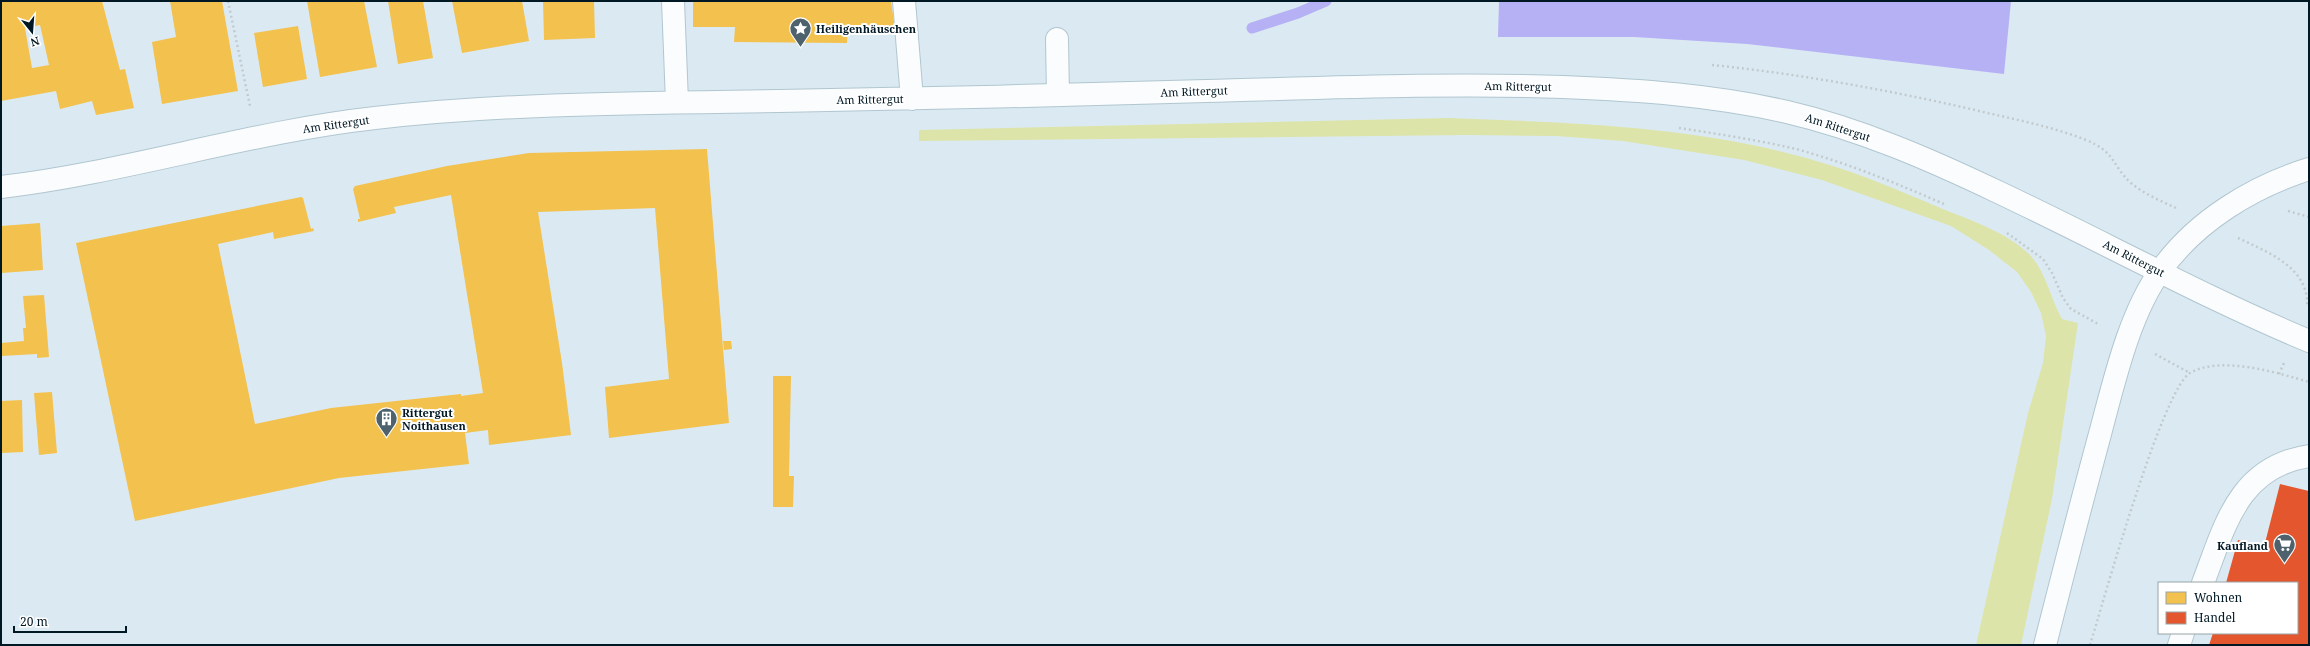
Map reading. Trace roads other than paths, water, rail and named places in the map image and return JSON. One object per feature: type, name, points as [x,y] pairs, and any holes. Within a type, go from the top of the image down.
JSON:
[{"type":"street","points":[[673,1],[677,102]]},
{"type":"street","points":[[904,1],[912,99]]},
{"type":"street","points":[[1057,39],[1058,95]]},
{"type":"street","name":"Am Rittergut","points":[[1,187],[70,176],[256,136],[371,118],[451,111],[677,102],[912,99],[1345,87],[1523,86],[1646,91],[1730,102],[1814,119],[1890,144],[1965,176],[2160,272],[2302,338]]},
{"type":"street","points":[[2045,645],[2106,415],[2129,340],[2144,301],[2160,272],[2174,253],[2206,223],[2246,196],[2279,180],[2309,169]]},
{"type":"street","points":[[2203,582],[2229,518],[2242,493],[2267,471],[2285,462],[2309,456]]},
{"type":"street","points":[[2179,645],[2183,634]]},
{"type":"waterway","points":[[1252,28],[1298,13],[1326,1]]},
{"type":"place","name":"Heiligenhäuschen","points":[[800,48]]},
{"type":"place","name":"Rittergut Noithausen","points":[[386,438]]},
{"type":"place","name":"Kaufland","points":[[2284,564]]}]
